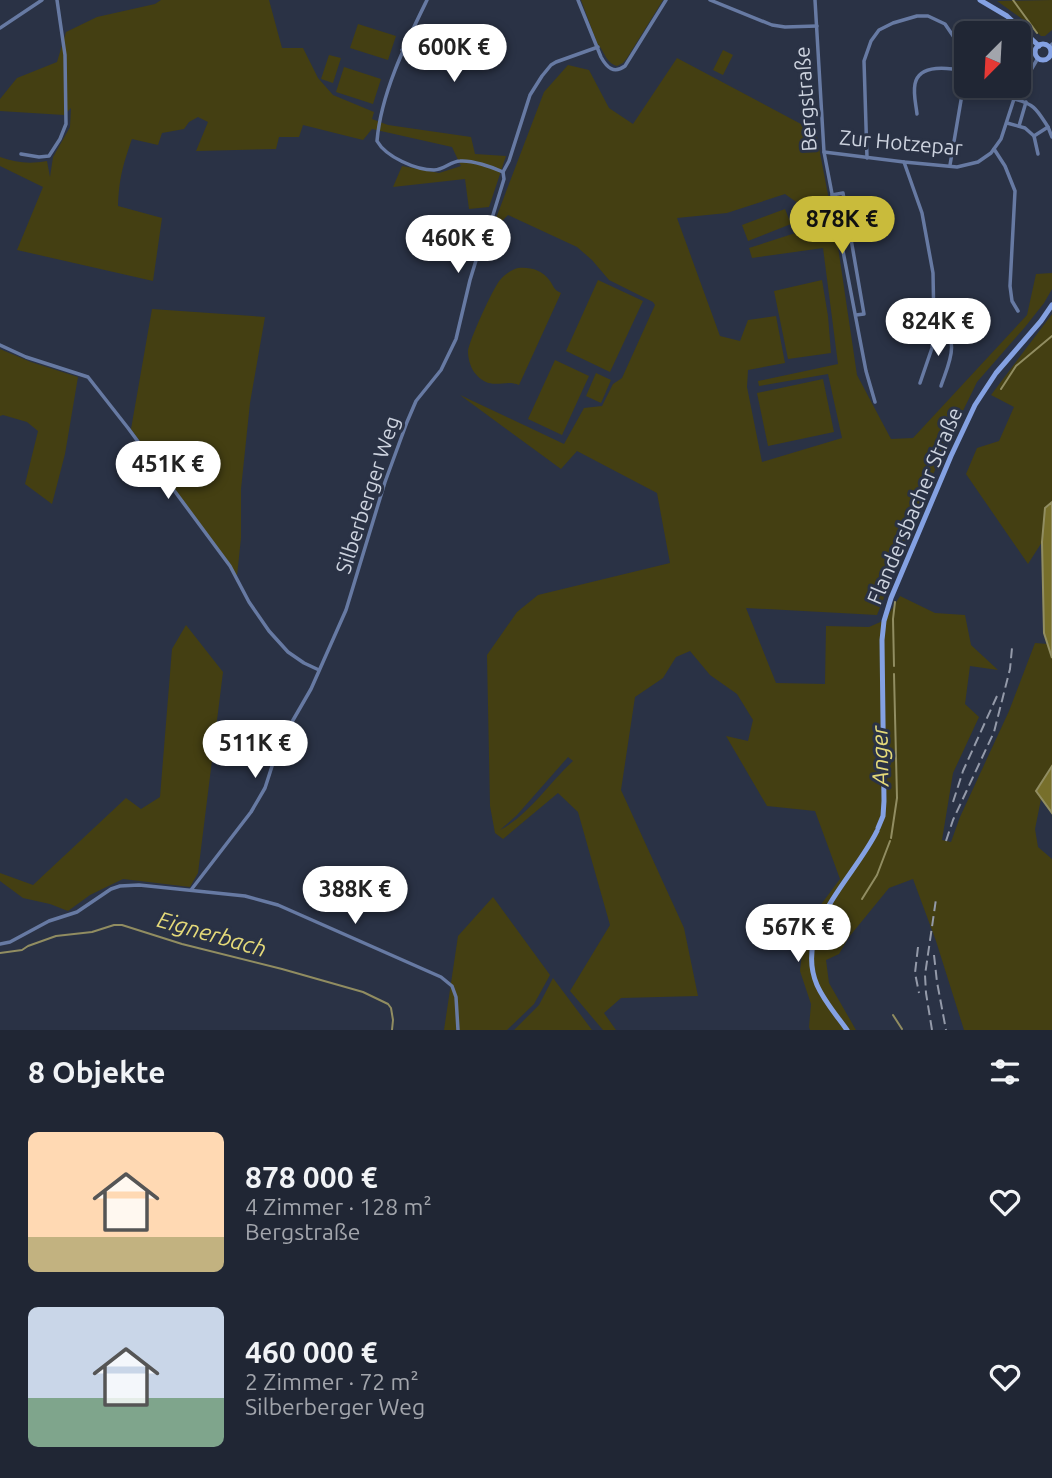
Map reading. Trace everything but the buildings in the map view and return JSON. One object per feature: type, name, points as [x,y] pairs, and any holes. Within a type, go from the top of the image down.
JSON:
[{"type":"street","points":[[0,29],[42,0]]},
{"type":"street","points":[[20,155],[49,156],[66,124],[65,55],[57,0]]},
{"type":"street","points":[[426,0],[394,72],[377,141],[381,149],[393,158],[434,170],[459,160],[503,172]]},
{"type":"street","points":[[578,0],[601,57],[614,71],[625,66],[666,0]]},
{"type":"street","points":[[710,0],[772,26],[817,26]]},
{"type":"street","name":"Bergstraße","points":[[815,0],[824,152],[866,370],[875,402]]},
{"type":"street","points":[[980,0],[1007,16],[1039,46]]},
{"type":"street","points":[[867,158],[864,61],[871,41],[879,30],[917,16],[928,16],[945,24],[954,39]]},
{"type":"street","points":[[1039,46],[1051,46],[1049,62],[1038,58],[1035,52],[1039,46]]},
{"type":"street","name":"Silberberger Weg","points":[[191,890],[251,813],[265,788],[285,734],[311,689],[346,610],[385,482],[407,422],[416,401],[441,370],[456,339],[470,280],[530,95],[551,65],[598,47]]},
{"type":"street","points":[[402,50],[454,72],[505,49]]},
{"type":"street","name":"Zur Hotzepar","points":[[824,152],[957,167],[973,164],[984,159],[1002,139],[1014,99],[1038,58]]},
{"type":"street","points":[[917,114],[914,96],[919,75],[928,70],[954,70]]},
{"type":"street","points":[[950,165],[961,98]]},
{"type":"street","points":[[1014,99],[1029,103],[1038,112],[1052,137]]},
{"type":"street","points":[[1019,126],[1026,102]]},
{"type":"street","points":[[1007,122],[1025,128],[1034,136],[1038,154]]},
{"type":"street","points":[[1034,136],[1048,127]]},
{"type":"street","points":[[994,149],[1009,172],[1015,191],[1010,286],[1012,301],[1018,312]]},
{"type":"street","points":[[904,162],[922,214],[933,273],[932,348],[919,383]]},
{"type":"street","name":"Bergstraße","points":[[832,195],[843,192],[864,314],[856,315]]},
{"type":"street","name":"Flandersbacher Straße","points":[[847,1030],[816,984],[812,967],[812,943],[822,916],[869,847],[883,816],[884,621],[891,598],[975,405],[996,373],[1052,305]]},
{"type":"street","points":[[934,326],[944,329],[950,335],[952,344],[941,386]]},
{"type":"street","points":[[0,345],[32,359],[88,377],[230,566],[249,602],[269,631],[288,652],[319,670]]},
{"type":"street","points":[[2,944],[49,920],[77,912],[103,893],[120,887],[139,885],[245,896],[278,905],[441,977],[452,986],[456,998],[458,1030]]},
{"type":"shaded area","points":[[161,0],[269,0],[282,48],[303,48],[318,78],[333,95],[374,112],[372,119],[388,125],[471,137],[475,154],[506,156],[489,207],[469,209],[465,179],[393,187],[402,166],[439,173],[461,166],[452,147],[372,129],[363,140],[303,125],[299,137],[279,137],[276,149],[196,151],[208,122],[198,117],[184,129],[162,133],[158,145],[132,139],[124,164],[118,206],[162,218],[153,281],[17,250],[43,187],[0,166],[0,157],[12,161],[47,161],[50,177],[53,157],[70,127],[71,108],[64,115],[0,111],[0,99],[17,78],[57,62],[66,32],[97,17],[155,4]]},
{"type":"shaded area","points":[[581,0],[663,0],[627,58],[617,66],[608,59],[597,43]]},
{"type":"shaded area","points":[[1052,0],[1052,30],[1041,36],[1031,27],[1031,21],[1024,21],[997,1]]},
{"type":"shaded area","points":[[358,24],[396,36],[388,60],[350,48]]},
{"type":"shaded area","points":[[723,50],[733,55],[723,75],[713,70]]},
{"type":"shaded area","points":[[329,55],[341,58],[333,83],[321,79]]},
{"type":"shaded area","points":[[677,58],[816,132],[838,247],[857,375],[891,439],[913,438],[1027,315],[1036,274],[1052,273],[1052,289],[1044,303],[977,382],[939,460],[877,615],[746,608],[776,683],[825,684],[826,626],[869,627],[885,620],[900,596],[935,613],[965,615],[971,645],[998,670],[970,666],[965,704],[979,717],[953,773],[942,840],[951,842],[1009,711],[1035,643],[1048,644],[1052,658],[1052,766],[1036,791],[1041,799],[1035,829],[1038,847],[1052,859],[1052,1030],[964,1030],[913,879],[889,888],[849,937],[839,954],[826,960],[829,983],[856,1030],[810,1030],[811,1004],[800,971],[805,926],[840,879],[815,811],[767,806],[726,736],[748,741],[753,720],[737,694],[710,675],[690,651],[676,657],[663,678],[635,697],[621,790],[684,928],[698,996],[621,998],[604,1013],[616,1030],[603,1030],[570,991],[610,925],[578,812],[558,793],[503,839],[495,833],[490,806],[487,655],[517,612],[538,595],[670,563],[657,493],[577,451],[561,469],[460,395],[564,444],[584,408],[602,406],[613,384],[622,378],[655,305],[653,302],[609,280],[577,247],[508,215],[496,227],[493,226],[544,92],[568,65],[589,70],[609,108],[633,124]],"holes":[[[785,194],[813,214],[808,229],[749,248],[752,258],[823,248],[838,364],[758,381],[759,386],[828,374],[842,438],[762,462],[747,387],[748,370],[785,363],[776,316],[748,320],[740,341],[720,336],[677,218],[727,213]],[[568,757],[573,761],[521,816],[500,830],[517,815]]]},
{"type":"shaded area","points":[[344,67],[381,79],[373,104],[336,92]]},
{"type":"shaded area","points":[[785,209],[791,224],[748,241],[742,225]]},
{"type":"shaded area","points":[[518,268],[540,272],[561,293],[519,385],[486,382],[474,372],[470,362],[469,345],[500,280]]},
{"type":"shaded area","points":[[598,280],[643,301],[610,372],[566,351]]},
{"type":"shaded area","points":[[822,280],[831,353],[788,359],[774,291]]},
{"type":"shaded area","points":[[152,309],[265,317],[250,403],[241,489],[241,538],[237,576],[131,429]]},
{"type":"shaded area","points":[[1052,314],[1052,502],[1045,508],[1042,542],[1028,564],[966,474],[977,448],[999,441],[1014,407],[991,395]]},
{"type":"shaded area","points":[[0,349],[78,377],[65,454],[52,504],[25,484],[38,431],[27,422],[0,416]]},
{"type":"shaded area","points":[[555,360],[589,376],[562,435],[528,419]]},
{"type":"shaded area","points":[[596,373],[611,380],[601,403],[586,396]]},
{"type":"shaded area","points":[[823,379],[834,432],[768,446],[757,393]]},
{"type":"shaded area","points":[[1052,502],[1052,658],[1044,633],[1042,542],[1045,508]]},
{"type":"shaded area","points":[[186,625],[223,672],[198,873],[190,887],[123,879],[90,895],[68,911],[23,898],[0,881],[0,873],[33,885],[126,798],[141,809],[160,797],[172,649]]},
{"type":"shaded area","points":[[1052,766],[1052,813],[1036,791]]},
{"type":"shaded area","points":[[493,897],[550,975],[534,1004],[507,1030],[444,1030],[458,936]]},
{"type":"shaded area","points":[[553,978],[592,1030],[514,1030],[539,1005]]},
{"type":"waterway","name":"Anger","points":[[1013,0],[1037,33]]},
{"type":"waterway","name":"Anger","points":[[1001,389],[1016,366],[1052,336]]},
{"type":"waterway","name":"Anger","points":[[894,666],[895,602]]},
{"type":"waterway","name":"Anger","points":[[891,838],[897,798],[894,674]]},
{"type":"waterway","name":"Anger","points":[[862,899],[877,875],[890,841]]},
{"type":"waterway","name":"Eignerbach","points":[[0,953],[22,950],[56,936],[122,925],[182,944],[363,992],[388,1004],[393,1020],[392,1030]]},
{"type":"waterway","name":"Anger","points":[[893,1015],[902,1029]]},
{"type":"railway","points":[[946,841],[994,732],[1010,669],[1012,648]]},
{"type":"railway","points":[[953,802],[963,771],[997,696]]},
{"type":"railway","points":[[932,1030],[925,975],[936,899]]},
{"type":"railway","points":[[918,947],[915,973],[919,993]]},
{"type":"railway","points":[[934,955],[946,1030]]}]
